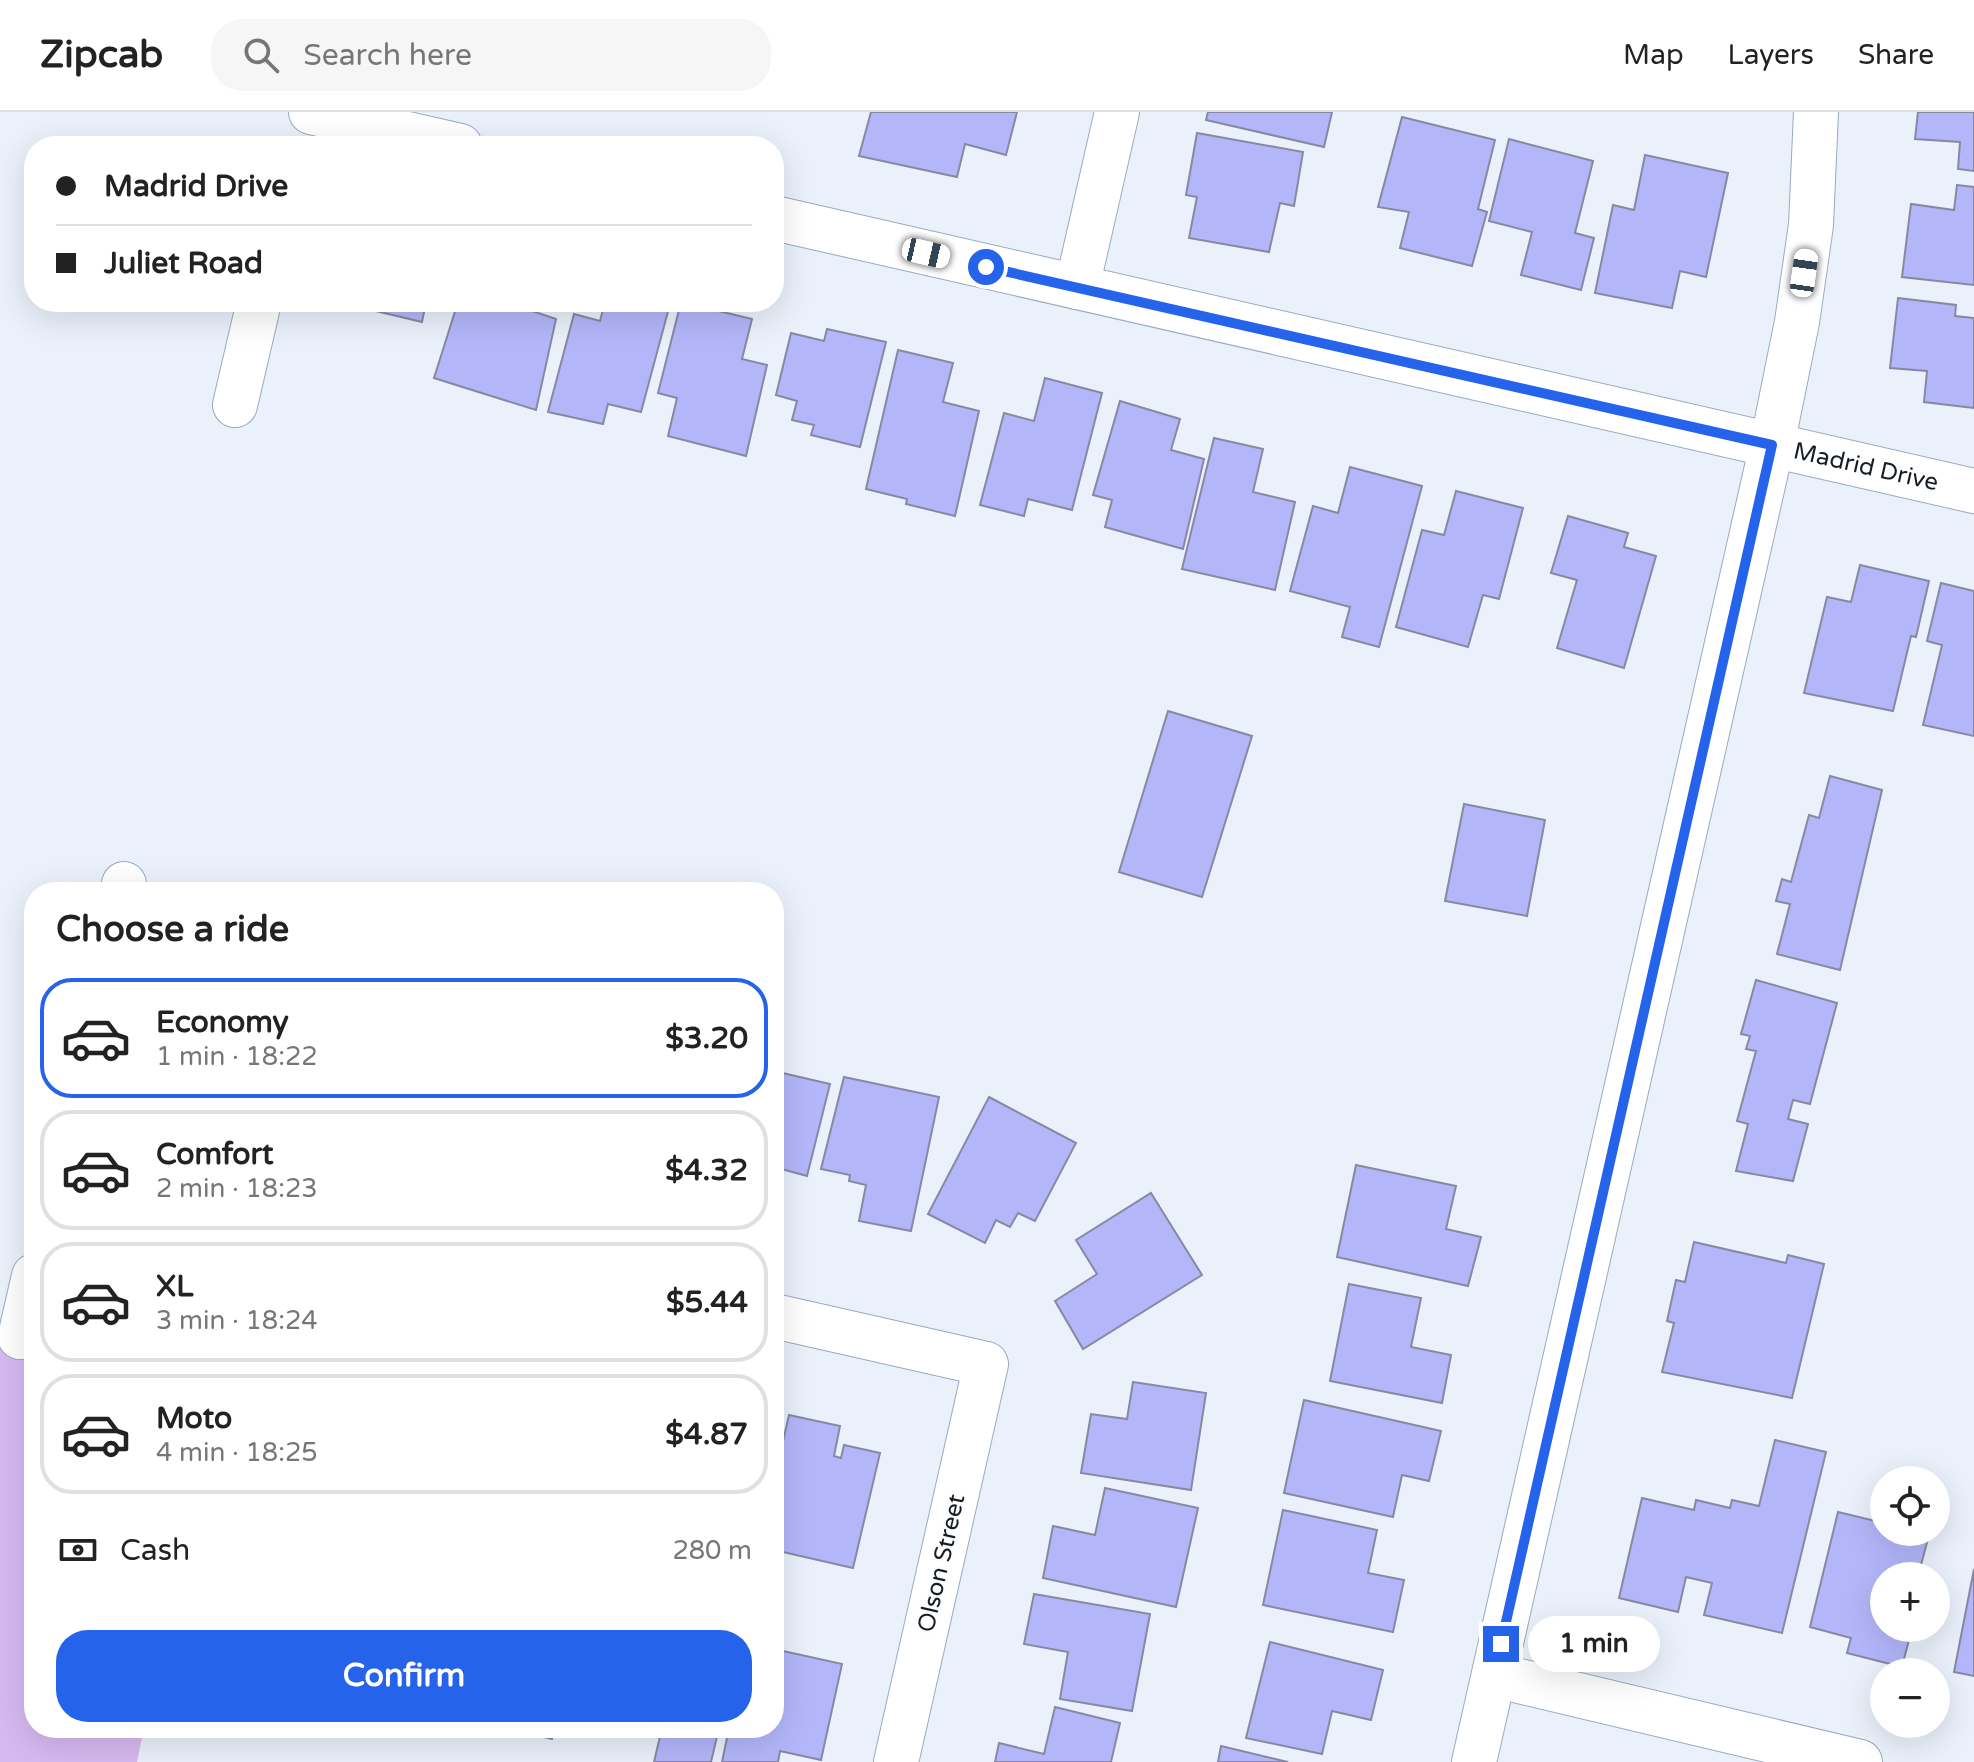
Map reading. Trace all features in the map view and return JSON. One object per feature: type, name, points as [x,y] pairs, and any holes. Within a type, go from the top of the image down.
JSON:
[{"type":"street","points":[[297,136],[303,112]]},
{"type":"street","points":[[311,112],[416,136]]},
{"type":"street","points":[[1077,287],[1117,112]]},
{"type":"street","points":[[1474,1762],[1772,445],[1797,322],[1811,225],[1816,112]]},
{"type":"street","name":"Madrid Drive","points":[[784,220],[1974,491]]},
{"type":"street","points":[[235,405],[257,312]]},
{"type":"street","name":"Olson Street","points":[[784,1318],[986,1364],[896,1762]]},
{"type":"street","points":[[20,1337],[24,1320]]},
{"type":"street","points":[[1494,1675],[1860,1762]]},
{"type":"shaded area","points":[[0,1337],[24,1345],[24,1738],[142,1738],[137,1762],[0,1762]]},
{"type":"building","points":[[871,112],[1017,112],[1006,155],[965,144],[957,177],[859,156]]},
{"type":"building","points":[[1208,112],[1332,112],[1324,147],[1206,120]]},
{"type":"building","points":[[1918,112],[1974,112],[1974,171],[1958,169],[1960,142],[1915,139]]},
{"type":"building","points":[[1402,117],[1495,140],[1478,209],[1487,212],[1472,266],[1400,248],[1409,212],[1378,207]]},
{"type":"building","points":[[1197,133],[1303,152],[1294,206],[1280,203],[1269,252],[1189,238],[1197,197],[1186,195]]},
{"type":"building","points":[[1509,139],[1593,161],[1575,233],[1594,238],[1581,290],[1521,275],[1532,232],[1489,221]]},
{"type":"building","points":[[1645,155],[1728,173],[1706,277],[1680,271],[1672,308],[1595,293],[1613,205],[1634,210]]},
{"type":"building","points":[[1957,185],[1974,187],[1974,285],[1902,277],[1911,204],[1954,210]]},
{"type":"building","points":[[1898,298],[1956,305],[1955,316],[1974,318],[1974,408],[1924,402],[1927,371],[1890,368]]},
{"type":"building","points":[[380,312],[424,312],[422,322]]},
{"type":"building","points":[[455,312],[535,312],[556,319],[536,410],[434,378]]},
{"type":"building","points":[[602,312],[668,312],[641,412],[608,404],[603,424],[548,412],[574,314],[600,321]]},
{"type":"building","points":[[678,312],[723,312],[752,319],[742,359],[767,365],[746,456],[668,436],[677,398],[658,393]]},
{"type":"building","points":[[827,329],[886,342],[860,447],[811,435],[814,425],[792,420],[797,401],[776,395],[791,333],[824,341]]},
{"type":"building","points":[[898,350],[953,363],[943,402],[979,411],[955,516],[906,504],[907,499],[866,489]]},
{"type":"building","points":[[1045,378],[1102,393],[1072,510],[1028,499],[1024,516],[980,505],[1004,413],[1034,421]]},
{"type":"building","points":[[1120,401],[1180,419],[1171,450],[1204,459],[1183,549],[1105,527],[1112,500],[1093,495]]},
{"type":"building","points":[[1214,438],[1263,449],[1253,492],[1295,502],[1275,590],[1182,569]]},
{"type":"building","points":[[1350,467],[1422,486],[1379,647],[1342,637],[1350,607],[1290,591],[1313,506],[1338,513]]},
{"type":"building","points":[[1456,491],[1523,508],[1499,599],[1483,595],[1468,647],[1396,627],[1422,530],[1444,535]]},
{"type":"building","points":[[1568,516],[1628,533],[1624,547],[1656,556],[1624,668],[1557,648],[1577,580],[1551,573]]},
{"type":"building","points":[[1860,565],[1929,581],[1916,637],[1911,636],[1893,711],[1804,693],[1827,597],[1851,602]]},
{"type":"building","points":[[1941,583],[1974,591],[1974,736],[1923,725],[1942,645],[1927,641]]},
{"type":"building","points":[[1168,711],[1252,736],[1202,897],[1119,872]]},
{"type":"building","points":[[1830,776],[1882,790],[1840,970],[1777,954],[1790,904],[1776,901],[1782,879],[1791,882],[1809,815],[1819,818]]},
{"type":"building","points":[[1464,804],[1545,820],[1527,916],[1445,901]]},
{"type":"building","points":[[1756,980],[1837,1003],[1810,1104],[1793,1100],[1788,1119],[1808,1124],[1793,1181],[1736,1171],[1748,1124],[1737,1121],[1756,1051],[1746,1049],[1750,1036],[1741,1034]]},
{"type":"building","points":[[784,1073],[830,1084],[807,1176],[784,1170]]},
{"type":"building","points":[[844,1077],[939,1097],[911,1231],[859,1221],[866,1185],[849,1181],[850,1175],[821,1169]]},
{"type":"building","points":[[989,1097],[1076,1143],[1035,1221],[1018,1213],[1010,1227],[996,1220],[985,1243],[928,1214]]},
{"type":"building","points":[[1356,1165],[1456,1186],[1446,1229],[1481,1237],[1468,1286],[1337,1257]]},
{"type":"building","points":[[1151,1193],[1202,1275],[1083,1349],[1055,1301],[1097,1274],[1076,1240]]},
{"type":"building","points":[[1694,1242],[1786,1263],[1788,1255],[1824,1264],[1792,1398],[1662,1372],[1674,1323],[1667,1321],[1676,1280],[1685,1282]]},
{"type":"building","points":[[1349,1284],[1421,1298],[1411,1347],[1451,1355],[1442,1403],[1330,1381]]},
{"type":"building","points":[[1133,1382],[1206,1393],[1191,1490],[1081,1473],[1091,1414],[1127,1419]]},
{"type":"building","points":[[1304,1400],[1441,1431],[1429,1481],[1402,1475],[1393,1517],[1284,1493]]},
{"type":"building","points":[[789,1415],[840,1426],[834,1456],[841,1458],[844,1445],[880,1453],[853,1568],[784,1552],[784,1437]]},
{"type":"building","points":[[1775,1440],[1826,1452],[1782,1633],[1704,1615],[1712,1583],[1686,1577],[1678,1612],[1619,1598],[1642,1498],[1694,1510],[1696,1500],[1730,1508],[1732,1500],[1759,1506]]},
{"type":"building","points":[[1105,1488],[1198,1508],[1176,1607],[1043,1578],[1053,1526],[1095,1535]]},
{"type":"building","points":[[1283,1510],[1377,1530],[1368,1573],[1404,1580],[1393,1632],[1263,1605]]},
{"type":"building","points":[[1838,1512],[1870,1520],[1870,1546],[1926,1546],[1922,1562],[1870,1562],[1870,1642],[1908,1642],[1904,1658],[1870,1659],[1847,1653],[1851,1638],[1810,1627]]},
{"type":"building","points":[[1974,1569],[1974,1676],[1954,1672]]},
{"type":"building","points":[[1034,1594],[1150,1614],[1132,1711],[1060,1699],[1068,1652],[1024,1644]]},
{"type":"building","points":[[1270,1642],[1383,1670],[1371,1720],[1332,1711],[1322,1754],[1246,1738]]},
{"type":"building","points":[[784,1651],[842,1664],[821,1760],[780,1751],[778,1762],[722,1762],[727,1738],[784,1738]]},
{"type":"building","points":[[1055,1707],[1120,1723],[1111,1762],[995,1762],[999,1743],[1044,1754]]},
{"type":"building","points":[[660,1738],[717,1738],[711,1762],[654,1762]]},
{"type":"building","points":[[1221,1746],[1288,1762],[1218,1762]]},
{"type":"route","points":[[986,267],[1772,445],[1501,1644]]}]
